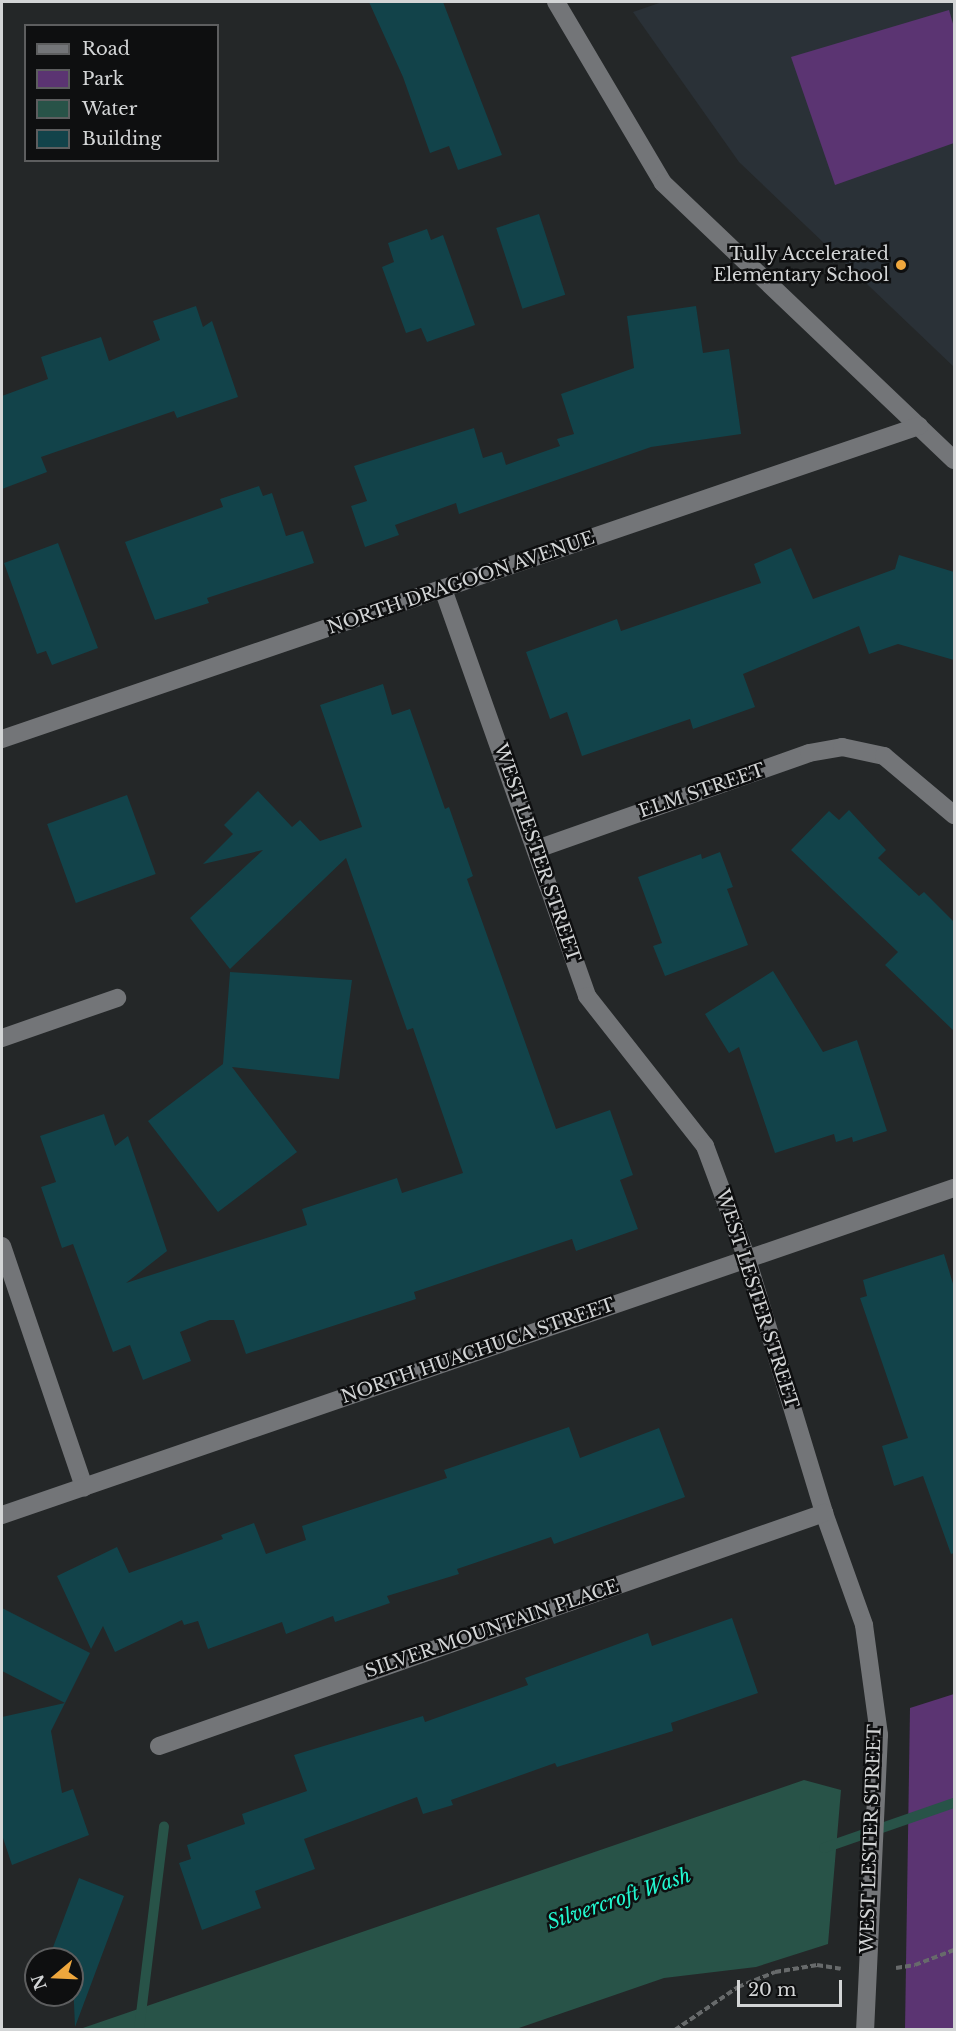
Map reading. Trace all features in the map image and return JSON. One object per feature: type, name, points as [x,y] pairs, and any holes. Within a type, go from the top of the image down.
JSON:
[{"type":"street","points":[[556,2],[663,183],[954,460]]},
{"type":"street","name":"NORTH DRAGOON AVENUE","points":[[2,739],[919,426]]},
{"type":"street","name":"WEST LESTER STREET","points":[[443,589],[537,849],[586,996],[705,1146],[747,1259],[824,1513],[864,1625],[879,1735],[868,1895],[865,2030]]},
{"type":"street","name":"ELM STREET","points":[[537,849],[809,753],[842,747],[869,750],[910,774],[954,815]]},
{"type":"street","points":[[2,1038],[117,998]]},
{"type":"street","name":"NORTH HUACHUCA STREET","points":[[2,1515],[954,1188]]},
{"type":"street","points":[[2,1245],[84,1487]]},
{"type":"street","name":"SILVER MOUNTAIN PLACE","points":[[159,1746],[824,1513]]},
{"type":"path","points":[[675,2030],[738,1987],[775,1972],[817,1965],[865,1972],[915,1965],[954,1950]]},
{"type":"shaded area","name":"Tully Accelerated Elementary School","points":[[662,2],[954,2],[954,367],[739,162],[633,12]]},
{"type":"green space","points":[[949,10],[954,27],[954,143],[835,185],[791,57]]},
{"type":"green space","points":[[954,1694],[954,2029],[905,2029],[910,1708]]},
{"type":"water","points":[[804,1780],[841,1790],[828,1944],[756,1967],[664,1978],[516,2029],[80,2029]]},
{"type":"building","points":[[369,2],[443,2],[502,155],[458,170],[449,146],[430,153],[403,77]]},
{"type":"building","points":[[539,214],[565,295],[522,309],[496,228]]},
{"type":"building","points":[[427,229],[431,240],[443,235],[475,325],[427,342],[421,328],[406,333],[382,267],[394,262],[388,243]]},
{"type":"building","points":[[196,306],[203,327],[212,321],[238,397],[177,418],[174,411],[41,457],[47,472],[2,489],[2,396],[48,379],[41,357],[101,337],[109,361],[160,340],[153,321]]},
{"type":"building","points":[[696,306],[703,353],[729,349],[741,434],[651,447],[459,514],[456,503],[395,525],[399,535],[365,547],[351,506],[367,501],[354,466],[474,428],[483,458],[502,452],[506,465],[560,446],[557,439],[574,434],[561,394],[634,368],[627,316]]},
{"type":"building","points":[[259,486],[263,496],[272,493],[286,536],[303,531],[314,563],[207,598],[209,603],[155,620],[125,542],[223,507],[220,499]]},
{"type":"building","points":[[58,543],[98,648],[52,665],[46,651],[37,654],[4,563]]},
{"type":"building","points":[[791,548],[813,599],[895,569],[899,555],[954,572],[954,660],[898,644],[869,654],[859,626],[743,674],[755,707],[693,729],[690,719],[582,756],[567,712],[550,719],[526,652],[617,619],[621,631],[761,583],[754,564]]},
{"type":"building","points":[[383,684],[392,715],[410,709],[445,809],[449,807],[473,876],[467,879],[556,1129],[610,1110],[633,1175],[620,1180],[638,1229],[576,1251],[572,1239],[414,1292],[416,1299],[246,1354],[234,1320],[210,1320],[180,1332],[191,1361],[143,1380],[130,1345],[113,1352],[73,1244],[62,1248],[41,1187],[56,1182],[40,1136],[104,1114],[115,1146],[128,1136],[167,1251],[126,1283],[307,1225],[302,1209],[397,1178],[402,1193],[463,1173],[413,1028],[407,1030],[346,858],[230,969],[190,918],[263,850],[203,864],[233,834],[224,825],[258,791],[292,827],[300,820],[320,841],[362,827],[320,705]]},
{"type":"building","points":[[127,795],[156,874],[76,903],[47,824]]},
{"type":"building","points":[[849,810],[886,850],[878,858],[919,896],[924,892],[954,922],[954,1031],[885,965],[898,952],[791,850],[829,811],[839,820]]},
{"type":"building","points":[[720,852],[733,887],[727,889],[748,945],[665,976],[653,946],[662,943],[638,877],[701,854],[702,859]]},
{"type":"building","points":[[773,971],[823,1052],[857,1040],[887,1131],[853,1142],[852,1137],[836,1142],[834,1134],[775,1153],[739,1047],[729,1053],[705,1014]]},
{"type":"building","points":[[230,972],[352,980],[339,1079],[232,1067],[297,1152],[218,1212],[148,1121],[223,1064]]},
{"type":"building","points":[[944,1254],[954,1287],[954,1553],[951,1554],[923,1476],[894,1486],[882,1446],[908,1438],[860,1298],[867,1296],[863,1280]]},
{"type":"building","points":[[569,1427],[580,1458],[659,1428],[685,1497],[554,1544],[551,1537],[457,1569],[459,1574],[387,1596],[390,1603],[335,1622],[333,1616],[286,1634],[282,1622],[208,1649],[198,1621],[184,1625],[182,1620],[115,1652],[103,1626],[91,1649],[57,1576],[117,1547],[129,1573],[223,1539],[221,1535],[254,1523],[266,1554],[306,1540],[302,1526],[447,1478],[444,1470]]},
{"type":"building","points":[[2,1608],[90,1653],[65,1703],[2,1671]]},
{"type":"building","points":[[732,1618],[758,1693],[671,1723],[673,1731],[557,1767],[555,1763],[451,1800],[453,1805],[423,1814],[417,1797],[304,1839],[315,1869],[255,1891],[261,1908],[202,1930],[179,1863],[191,1859],[187,1845],[245,1824],[242,1814],[307,1791],[294,1755],[423,1716],[425,1722],[528,1685],[525,1678],[648,1633],[652,1646]]},
{"type":"building","points":[[65,1703],[51,1731],[62,1793],[73,1789],[89,1835],[12,1865],[2,1835],[2,1717]]},
{"type":"building","points":[[79,1878],[124,1896],[84,2003],[84,1947],[53,1947]]},
{"type":"building","points":[[74,2007],[82,2007],[75,2027]]},
{"type":"waterway","name":"Silvercroft Wash","points":[[824,1848],[954,1803]]},
{"type":"waterway","points":[[139,2030],[164,1827]]},
{"type":"place","name":"Tully Accelerated Elementary School","points":[[901,265]]}]
